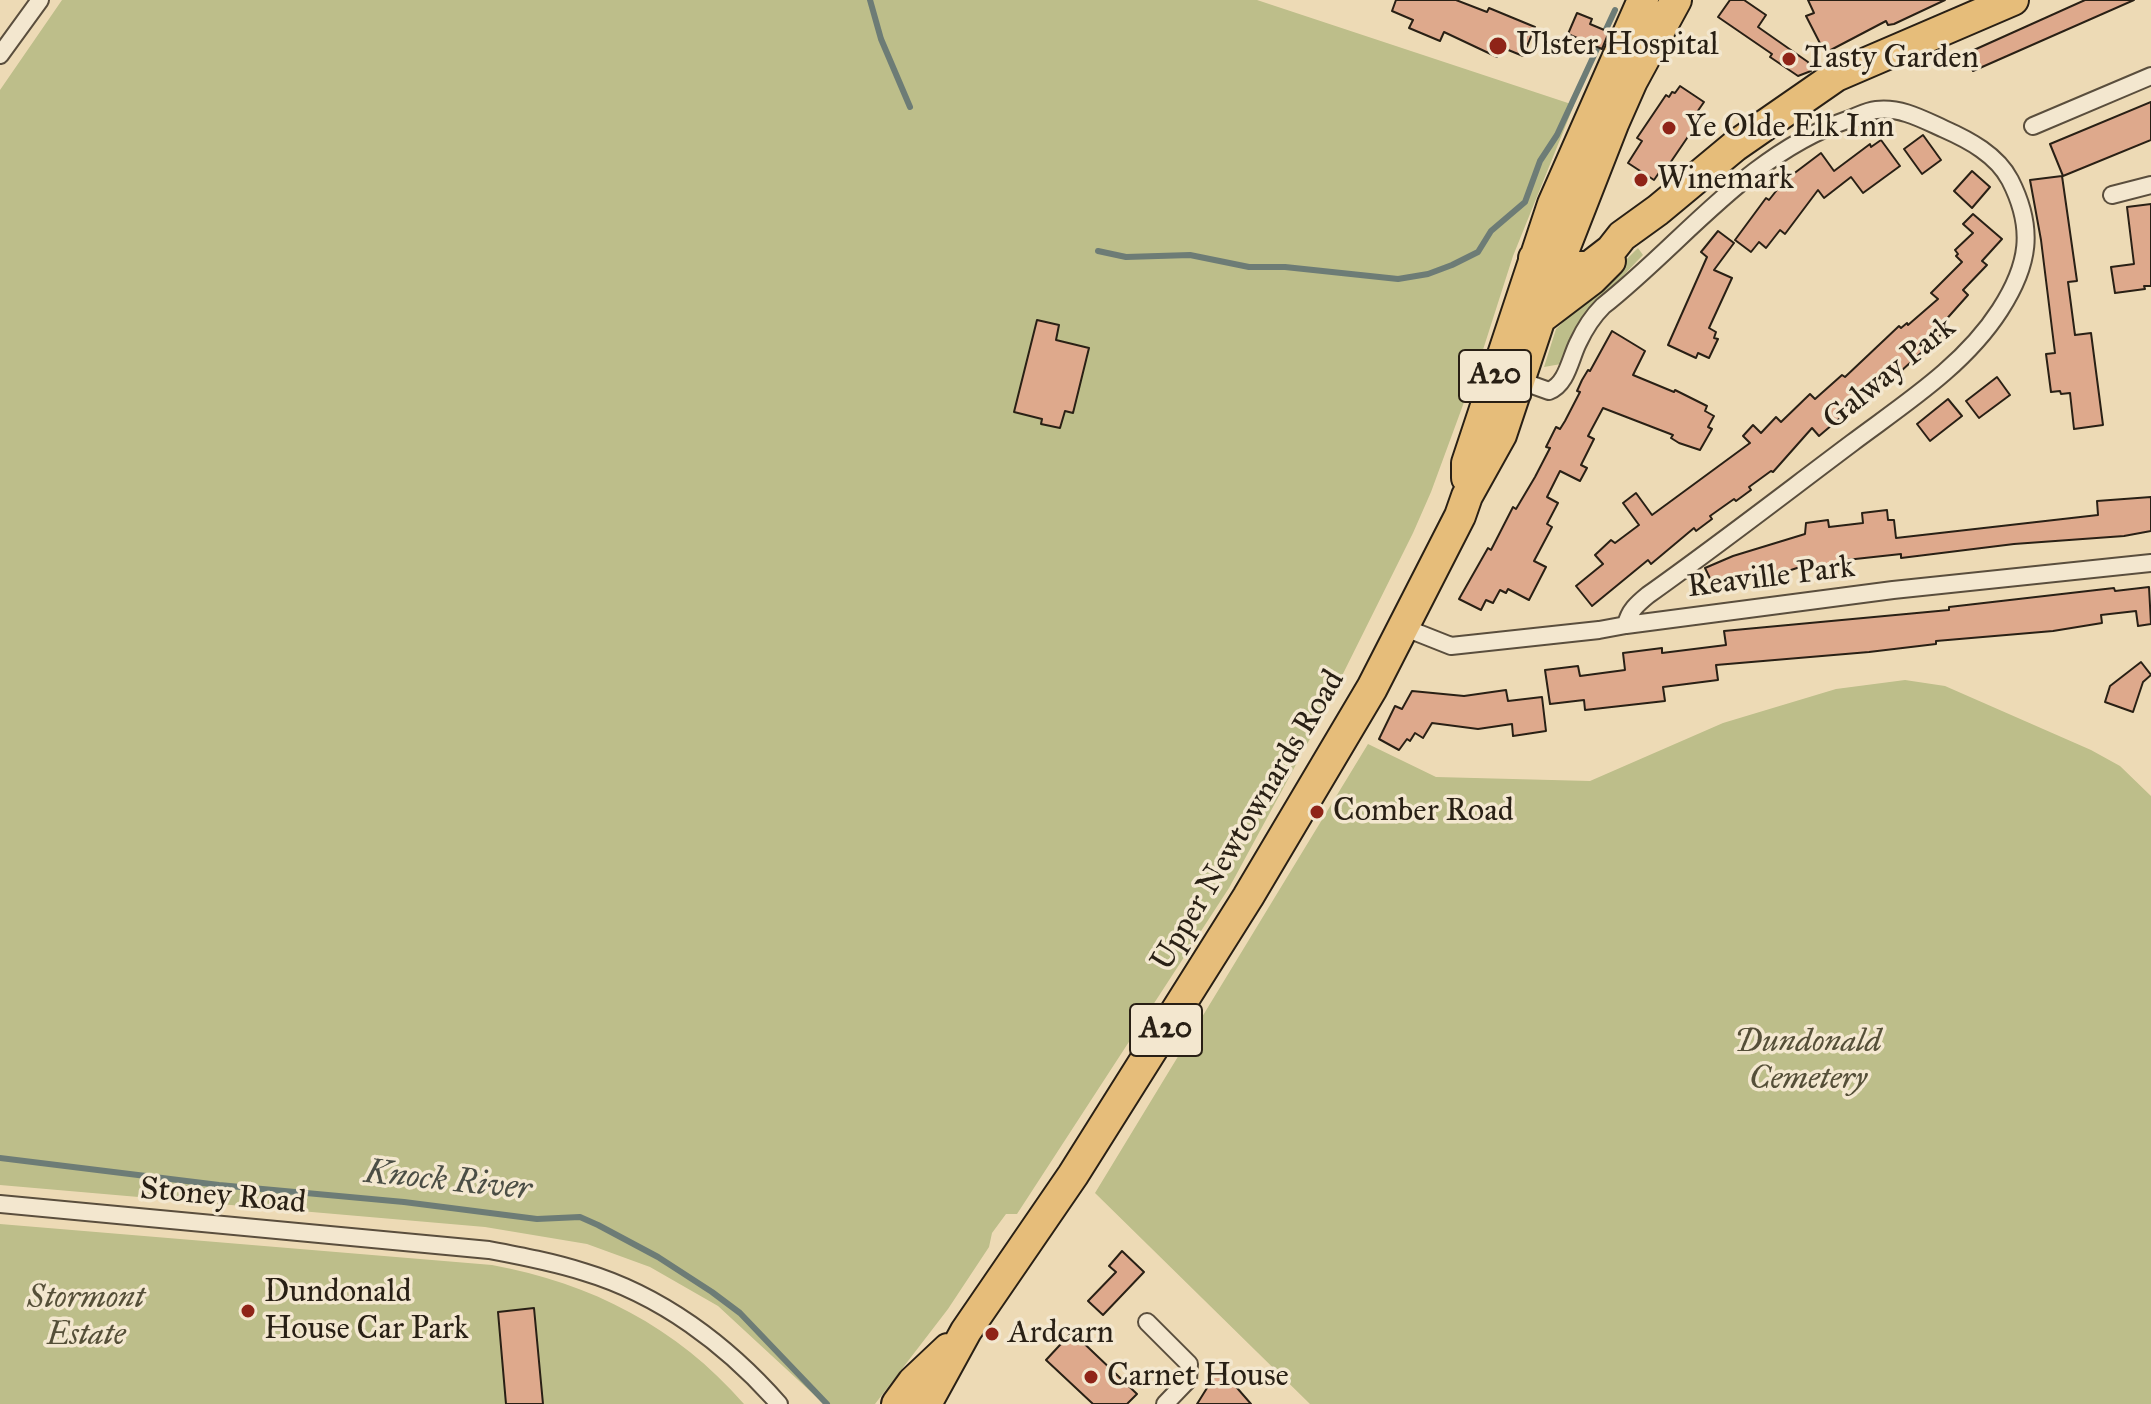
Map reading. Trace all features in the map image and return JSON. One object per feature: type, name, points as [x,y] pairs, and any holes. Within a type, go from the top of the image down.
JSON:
[{"type":"highway","name":"Upper Newtownards Road","points":[[926,1404],[966,1331],[1073,1175],[1193,987],[1347,731],[1460,516],[1467,496],[1501,435],[1542,317],[1546,263],[1560,185],[1643,0]]},
{"type":"highway","name":"Upper Newtownards Road","points":[[1467,496],[1467,463],[1546,263],[1583,200],[1632,81],[1676,0]]},
{"type":"highway","points":[[1546,263],[1589,267],[1611,250],[1624,234],[1735,146],[1836,76],[2013,0]]},
{"type":"highway","points":[[1583,200],[1586,220],[1593,227],[1604,232],[1624,234]]},
{"type":"highway","points":[[1542,317],[1592,279],[1621,251],[1624,234]]},
{"type":"highway","name":"Upper Newtownards Road","points":[[897,1404],[913,1382],[966,1331]]},
{"type":"street","points":[[0,55],[40,0]]},
{"type":"street","points":[[2033,126],[2151,76]]},
{"type":"street","name":"Galway Park","points":[[1521,381],[1549,391],[1556,389],[1578,343],[1603,306],[1731,190],[1787,150],[1845,120],[1875,110],[1907,112],[1957,135],[1991,156],[2007,175],[2023,206],[2027,235],[2019,271],[2000,309],[1981,336],[1956,362],[1903,404],[1635,605],[1626,625]]},
{"type":"street","points":[[2112,195],[2151,185]]},
{"type":"street","name":"Reaville Park","points":[[1403,627],[1451,646],[1599,630],[1893,590],[2151,563]]},
{"type":"street","name":"Stoney Road","points":[[0,1204],[489,1250],[557,1264],[620,1285],[681,1318],[735,1357],[779,1404]]},
{"type":"street","points":[[1147,1322],[1189,1364],[1188,1380],[1167,1403]]},
{"type":"green space","points":[[62,0],[1257,0],[1574,105],[1513,256],[1481,356],[1431,492],[1318,724],[1229,888],[1017,1214],[1006,1214],[992,1233],[989,1247],[948,1309],[875,1404],[824,1404],[718,1306],[650,1267],[587,1244],[485,1227],[0,1185],[0,90]]},
{"type":"green space","points":[[1638,248],[1643,255],[1597,306],[1561,364],[1544,367],[1556,329]]},
{"type":"green space","name":"Dundonald Cemetery","points":[[1905,680],[1945,686],[2091,750],[2120,766],[2151,796],[2151,1404],[1310,1404],[1095,1193],[1368,744],[1436,777],[1590,781],[1723,723],[1836,689]]},
{"type":"green space","name":"Stormont Estate","points":[[0,1224],[492,1265],[529,1273],[564,1283],[630,1312],[690,1352],[744,1404],[0,1404]]},
{"type":"building","points":[[1396,0],[1456,0],[1487,12],[1489,8],[1535,27],[1523,56],[1501,47],[1497,57],[1444,32],[1440,41],[1409,28],[1413,20],[1392,11]]},
{"type":"building","points":[[1730,0],[1744,0],[1766,15],[1758,27],[1808,62],[1811,71],[1798,76],[1718,17]]},
{"type":"building","points":[[1808,0],[1945,0],[1894,24],[1888,25],[1886,21],[1825,53],[1806,16],[1814,13]]},
{"type":"building","points":[[2085,0],[2134,0],[1973,71],[1965,54]]},
{"type":"building","points":[[1577,13],[1592,19],[1590,24],[1609,32],[1602,49],[1568,34]]},
{"type":"building","name":"Ye Olde Elk Inn","points":[[1680,86],[1704,102],[1695,115],[1700,119],[1666,169],[1663,167],[1654,180],[1628,163],[1642,141],[1637,138],[1666,95],[1669,97]]},
{"type":"building","points":[[2151,102],[2151,140],[2063,176],[2050,144]]},
{"type":"building","points":[[1923,135],[1941,160],[1922,174],[1904,149]]},
{"type":"building","points":[[1881,140],[1900,166],[1863,193],[1851,177],[1824,198],[1818,190],[1785,234],[1780,230],[1766,248],[1759,242],[1751,252],[1735,240],[1766,198],[1769,200],[1784,181],[1821,153],[1834,171],[1870,144],[1871,147]]},
{"type":"building","points":[[1972,171],[1990,187],[1972,208],[1954,191]]},
{"type":"building","points":[[2062,176],[2077,281],[2068,282],[2075,335],[2091,333],[2103,425],[2074,429],[2070,393],[2051,392],[2046,354],[2055,353],[2030,180]]},
{"type":"building","points":[[2151,204],[2151,286],[2115,293],[2111,267],[2134,264],[2127,207]]},
{"type":"building","points":[[1973,214],[2002,239],[1982,261],[1987,265],[1963,290],[1968,295],[1943,323],[1945,331],[1900,372],[1874,393],[1872,391],[1819,436],[1812,428],[1773,472],[1749,487],[1751,490],[1710,516],[1712,519],[1696,531],[1694,528],[1651,564],[1648,560],[1592,606],[1576,586],[1603,564],[1595,555],[1611,540],[1615,543],[1639,525],[1623,503],[1636,493],[1652,515],[1750,443],[1743,436],[1753,425],[1761,433],[1776,417],[1781,422],[1810,394],[1815,399],[1842,375],[1845,377],[1899,326],[1908,325],[1938,299],[1931,293],[1962,262],[1955,250],[1973,233],[1963,224]]},
{"type":"building","points":[[1718,231],[1734,243],[1714,270],[1732,278],[1709,328],[1716,332],[1714,338],[1718,339],[1709,358],[1698,353],[1696,358],[1668,345],[1707,257],[1701,252]]},
{"type":"building","points":[[1037,320],[1059,325],[1056,340],[1089,348],[1073,413],[1065,411],[1060,428],[1041,424],[1042,419],[1014,412]]},
{"type":"building","points":[[1612,331],[1645,351],[1633,375],[1707,406],[1705,411],[1714,416],[1708,427],[1712,429],[1700,450],[1679,443],[1671,438],[1673,435],[1603,408],[1588,436],[1594,439],[1581,465],[1587,468],[1580,481],[1560,471],[1547,497],[1558,503],[1547,524],[1552,527],[1534,561],[1546,567],[1529,600],[1508,589],[1506,593],[1500,590],[1493,603],[1486,600],[1481,610],[1459,599],[1488,548],[1491,550],[1513,507],[1516,509],[1535,477],[1550,448],[1546,447],[1556,427],[1560,429],[1565,421],[1580,392],[1577,391],[1582,380]]},
{"type":"building","points":[[1997,377],[2010,395],[1979,418],[1966,401]]},
{"type":"building","points":[[1948,399],[1962,416],[1930,441],[1917,424]]},
{"type":"building","points":[[2151,497],[2151,531],[2124,536],[2014,544],[1901,558],[1901,554],[1846,560],[1847,563],[1797,568],[1767,578],[1764,569],[1715,589],[1705,568],[1805,534],[1806,523],[1828,520],[1829,527],[1863,523],[1862,513],[1887,510],[1888,520],[1894,520],[1896,538],[2098,515],[2097,501]]},
{"type":"building","points":[[2149,587],[2151,624],[2138,626],[2136,611],[2101,615],[2102,623],[2053,631],[1936,641],[1936,644],[1869,652],[1716,665],[1718,680],[1663,687],[1665,701],[1585,710],[1584,700],[1550,704],[1545,670],[1578,666],[1580,676],[1625,670],[1623,653],[1662,648],[1662,653],[1726,645],[1724,631],[1949,610],[1949,607],[2114,588],[2115,591]]},
{"type":"building","points":[[2141,662],[2151,675],[2143,682],[2133,712],[2105,702],[2110,686]]},
{"type":"building","points":[[1506,690],[1508,701],[1542,697],[1546,731],[1513,736],[1512,724],[1478,729],[1432,723],[1423,738],[1415,733],[1399,750],[1379,739],[1395,706],[1402,709],[1412,691],[1464,696]]},
{"type":"building","points":[[1122,1251],[1144,1272],[1103,1315],[1088,1301],[1116,1272],[1109,1266]]},
{"type":"building","points":[[534,1308],[543,1404],[506,1404],[498,1312]]},
{"type":"building","name":"Carnet House","points":[[1072,1332],[1137,1394],[1127,1404],[1093,1404],[1046,1360]]},
{"type":"building","points":[[1217,1372],[1231,1381],[1251,1404],[1197,1404]]},
{"type":"waterway","points":[[870,0],[881,39],[910,107]]},
{"type":"waterway","points":[[1098,251],[1126,257],[1190,255],[1249,267],[1285,267],[1398,279],[1428,274],[1452,265],[1478,252],[1491,231],[1525,202],[1540,161],[1557,135],[1615,10]]},
{"type":"waterway","name":"Knock River","points":[[0,1158],[537,1219],[580,1217],[658,1257],[740,1313],[827,1404]]},
{"type":"place","name":"Ulster Hospital","points":[[1498,46]]},
{"type":"place","name":"Tasty Garden","points":[[1789,59]]},
{"type":"place","name":"Ye Olde Elk Inn","points":[[1669,128]]},
{"type":"place","name":"Winemark","points":[[1641,180]]},
{"type":"place","name":"Comber Road","points":[[1317,812]]},
{"type":"place","name":"Dundonald House Car Park","points":[[248,1311]]},
{"type":"place","name":"Ardcarn","points":[[992,1334]]},
{"type":"place","name":"Carnet House","points":[[1091,1377]]}]
